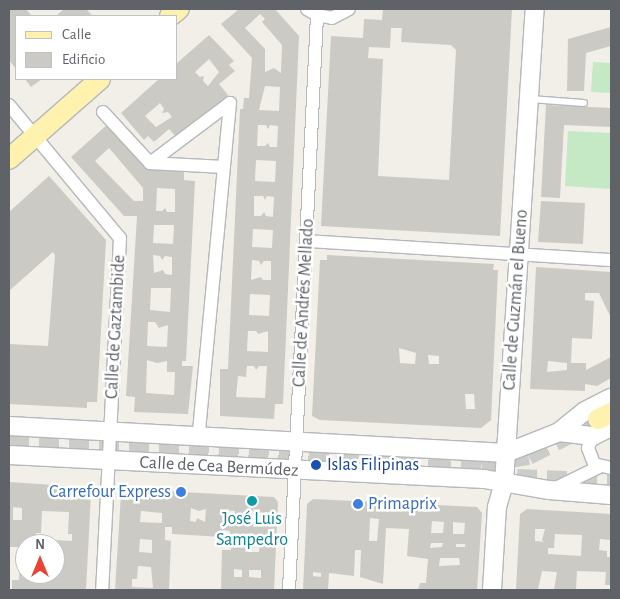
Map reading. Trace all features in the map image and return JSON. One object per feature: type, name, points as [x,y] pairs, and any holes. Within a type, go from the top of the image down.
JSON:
[{"type":"main road","points":[[9,159],[99,80]]},
{"type":"street","name":"Calle de Andrés Mellado","points":[[289,590],[307,241],[312,12],[332,18],[349,9]]},
{"type":"street","name":"Calle de Guzmán el Bueno","points":[[492,590],[497,507],[504,483],[534,9]]},
{"type":"street","points":[[150,163],[230,103],[199,428]]},
{"type":"street","name":"Calle de Gaztambide","points":[[9,105],[120,238],[102,590]]},
{"type":"street","points":[[103,112],[150,163],[223,167]]},
{"type":"street","points":[[307,241],[611,260]]},
{"type":"street","points":[[559,432],[585,411],[611,398]]},
{"type":"street","points":[[506,453],[559,432],[603,424]]},
{"type":"street","points":[[549,490],[605,468],[589,454],[603,424]]},
{"type":"street","name":"Calle de Cea Bermúdez","points":[[9,426],[506,453]]},
{"type":"street","name":"Calle de Cea Bermúdez","points":[[9,455],[295,472],[484,479],[549,490],[611,495]]},
{"type":"lane","points":[[529,99],[584,103]]},
{"type":"green space","points":[[593,62],[611,63],[611,93],[591,92]]},
{"type":"green space","points":[[568,131],[611,133],[611,189],[565,186]]},
{"type":"building","points":[[9,9],[26,9],[31,15],[15,15],[15,68],[9,60]]},
{"type":"building","points":[[64,9],[86,9],[92,15],[57,15]]},
{"type":"building","points":[[239,9],[275,9],[299,36],[283,404],[275,404],[274,419],[220,416],[220,369],[228,369],[240,109],[243,109],[244,98],[249,98],[252,58],[221,24]],"holes":[[[260,14],[265,19],[262,22],[282,45],[281,73],[274,68],[265,72],[265,49],[245,28]],[[265,86],[280,87],[279,111],[259,110]],[[258,125],[266,125],[268,129],[270,125],[278,126],[277,147],[270,147],[268,143],[265,146],[257,146]],[[256,160],[276,161],[275,182],[255,181]],[[254,196],[263,196],[265,200],[267,196],[274,197],[273,217],[266,216],[264,212],[261,216],[254,216]],[[253,229],[273,230],[272,248],[252,247]],[[252,260],[259,261],[261,265],[264,261],[271,261],[271,280],[263,280],[261,277],[251,280]],[[250,294],[270,295],[269,316],[249,315]],[[248,331],[256,331],[258,334],[268,331],[268,352],[247,351]],[[247,366],[254,366],[256,370],[259,366],[267,366],[265,398],[236,397],[238,376],[246,377]]]},
{"type":"building","points":[[383,9],[512,9],[500,236],[321,226],[331,36],[363,38],[364,19],[382,20]],"holes":[[[391,28],[402,28],[401,42],[451,45],[456,50],[449,180],[378,176],[383,59],[368,58],[369,47],[390,48]]]},
{"type":"building","points":[[611,27],[611,46],[586,53],[584,91],[567,91],[568,39]]},
{"type":"building","points":[[209,35],[234,61],[229,65],[235,71],[219,84],[228,95],[178,139],[169,129],[154,142],[148,136],[144,140],[121,113],[158,80],[178,80],[178,62]],"holes":[[[209,59],[219,72],[208,86],[203,81],[204,76],[200,77],[195,72]],[[160,103],[164,109],[162,113],[168,112],[172,117],[156,127],[145,116]]]},
{"type":"building","points":[[26,80],[41,80],[31,87]]},
{"type":"building","points":[[546,105],[611,108],[611,127],[564,125],[560,198],[541,197]]},
{"type":"building","points":[[108,124],[147,169],[184,171],[184,180],[195,181],[186,361],[182,361],[182,366],[193,366],[188,414],[134,412],[135,397],[126,396],[137,216],[124,216],[71,157]],"holes":[[[109,148],[143,188],[143,201],[134,201],[95,161]],[[157,188],[175,189],[175,212],[167,212],[165,208],[162,211],[156,211]],[[154,225],[174,225],[173,244],[153,243]],[[153,255],[160,256],[162,260],[165,256],[172,257],[172,275],[165,274],[163,270],[154,273]],[[151,288],[171,288],[170,312],[150,310]],[[148,322],[155,322],[159,328],[168,325],[167,347],[147,346]],[[147,360],[157,363],[167,361],[167,372],[175,372],[174,395],[146,393]]]},
{"type":"building","points":[[49,176],[106,240],[97,402],[87,402],[87,408],[9,404],[9,344],[48,346],[55,255],[53,252],[9,291],[9,212]]},
{"type":"building","points":[[541,201],[585,203],[583,244],[538,242]]},
{"type":"building","points":[[327,255],[494,264],[493,270],[498,270],[491,420],[481,428],[320,420],[312,416],[320,260],[327,260]],"holes":[[[399,348],[416,353],[415,364],[400,363]],[[428,355],[439,356],[439,364],[429,364]],[[465,394],[474,394],[475,409],[466,409]]]},
{"type":"building","points":[[536,267],[611,272],[611,318],[599,293],[585,293],[585,300],[594,301],[592,339],[572,338],[571,363],[586,363],[586,370],[611,357],[611,378],[597,386],[585,384],[585,391],[530,389]],"holes":[[[548,361],[567,363],[567,370],[547,372]]]},
{"type":"building","points":[[9,482],[85,487],[91,493],[86,590],[12,590],[12,580],[15,580],[15,584],[65,584],[65,541],[72,541],[72,534],[68,534],[69,512],[42,511],[41,533],[15,534],[15,547],[9,547]],"holes":[[[13,507],[22,508],[22,520],[13,520]]]},
{"type":"building","points":[[126,489],[274,497],[278,502],[274,590],[221,590],[222,550],[231,550],[230,531],[223,530],[223,537],[172,534],[172,527],[165,527],[165,540],[171,541],[169,590],[115,590],[121,494]],"holes":[[[191,508],[199,511],[206,509],[205,522],[197,518],[196,522],[190,521]],[[224,510],[235,511],[234,522],[224,522]],[[141,511],[162,513],[162,523],[140,522]],[[252,512],[264,513],[263,524],[251,524]],[[140,539],[152,540],[152,553],[139,552]],[[248,540],[260,541],[259,552],[248,552]],[[138,566],[151,567],[153,588],[132,587],[132,579],[137,579]],[[234,569],[242,570],[242,577],[234,577]],[[249,570],[261,570],[261,578],[249,577]]]},
{"type":"building","points":[[313,499],[477,507],[482,513],[477,590],[418,590],[420,583],[426,583],[428,559],[407,556],[409,529],[386,528],[383,584],[360,577],[361,550],[355,550],[354,576],[329,573],[328,590],[303,590],[307,504]],"holes":[[[370,518],[379,519],[377,541],[369,541]],[[432,521],[444,522],[443,533],[431,533]],[[453,522],[465,523],[464,534],[453,534]],[[431,543],[443,543],[442,547],[430,548]],[[456,544],[465,544],[465,547],[456,547]],[[440,558],[459,558],[460,565],[439,566]],[[313,572],[321,573],[321,577],[313,576]]]},
{"type":"building","points":[[527,509],[611,514],[611,540],[600,539],[599,550],[607,551],[607,557],[611,557],[611,585],[605,585],[606,572],[577,571],[576,590],[554,590],[557,572],[542,571],[538,590],[516,590],[520,514]],"holes":[[[535,529],[545,529],[542,540],[544,542],[535,541]],[[555,534],[582,535],[581,556],[548,554],[548,548],[554,548]]]},
{"type":"tunnel","points":[[9,439],[431,463],[481,463],[528,455],[598,419]]},
{"type":"tunnel","points":[[517,479],[611,483]]},
{"type":"place","name":"Islas Filipinas","points":[[316,465]]},
{"type":"place","name":"Carrefour Express","points":[[181,492]]},
{"type":"place","name":"José Luis Sampedro","points":[[252,501]]},
{"type":"place","name":"Primaprix","points":[[358,504]]}]
